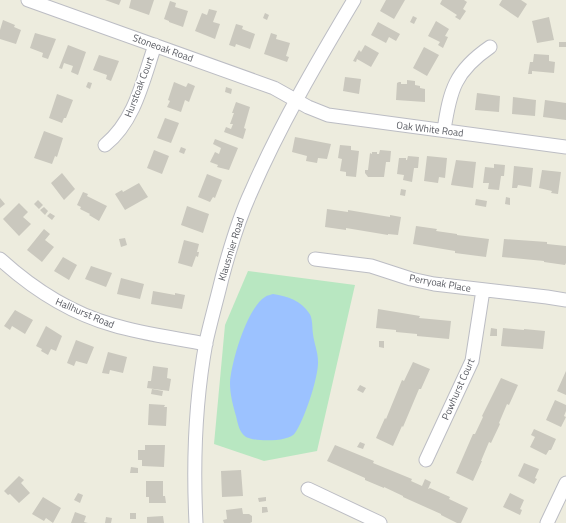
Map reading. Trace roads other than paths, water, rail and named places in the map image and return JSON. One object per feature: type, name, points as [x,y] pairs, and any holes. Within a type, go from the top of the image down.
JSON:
[{"type":"street","name":"Stoneoak Road","points":[[28,0],[274,88],[296,100]]},
{"type":"street","name":"Klausmier Road","points":[[196,523],[194,478],[196,426],[206,344],[211,320],[234,237],[242,214],[263,167],[296,100],[354,0]]},
{"type":"street","name":"Hurstoak Court","points":[[105,145],[127,120],[133,108],[155,45]]},
{"type":"street","points":[[444,130],[450,94],[458,77],[477,56],[490,47]]},
{"type":"street","name":"Oak White Road","points":[[296,100],[308,107],[328,115],[566,147]]},
{"type":"street","name":"Hallhurst Road","points":[[0,259],[19,277],[36,289],[82,314],[112,325],[206,344]]},
{"type":"street","name":"Perryoak Place","points":[[315,259],[371,266],[420,281],[566,300]]},
{"type":"street","name":"Powhurst Court","points":[[426,460],[472,361],[483,290]]},
{"type":"street","points":[[547,523],[566,483]]},
{"type":"street","points":[[308,489],[380,523]]},
{"type":"water","points":[[273,294],[284,296],[298,302],[310,315],[312,320],[318,368],[303,419],[295,433],[292,436],[280,440],[257,440],[246,437],[240,430],[232,400],[230,383],[233,363],[246,324],[258,303],[266,296]]}]
